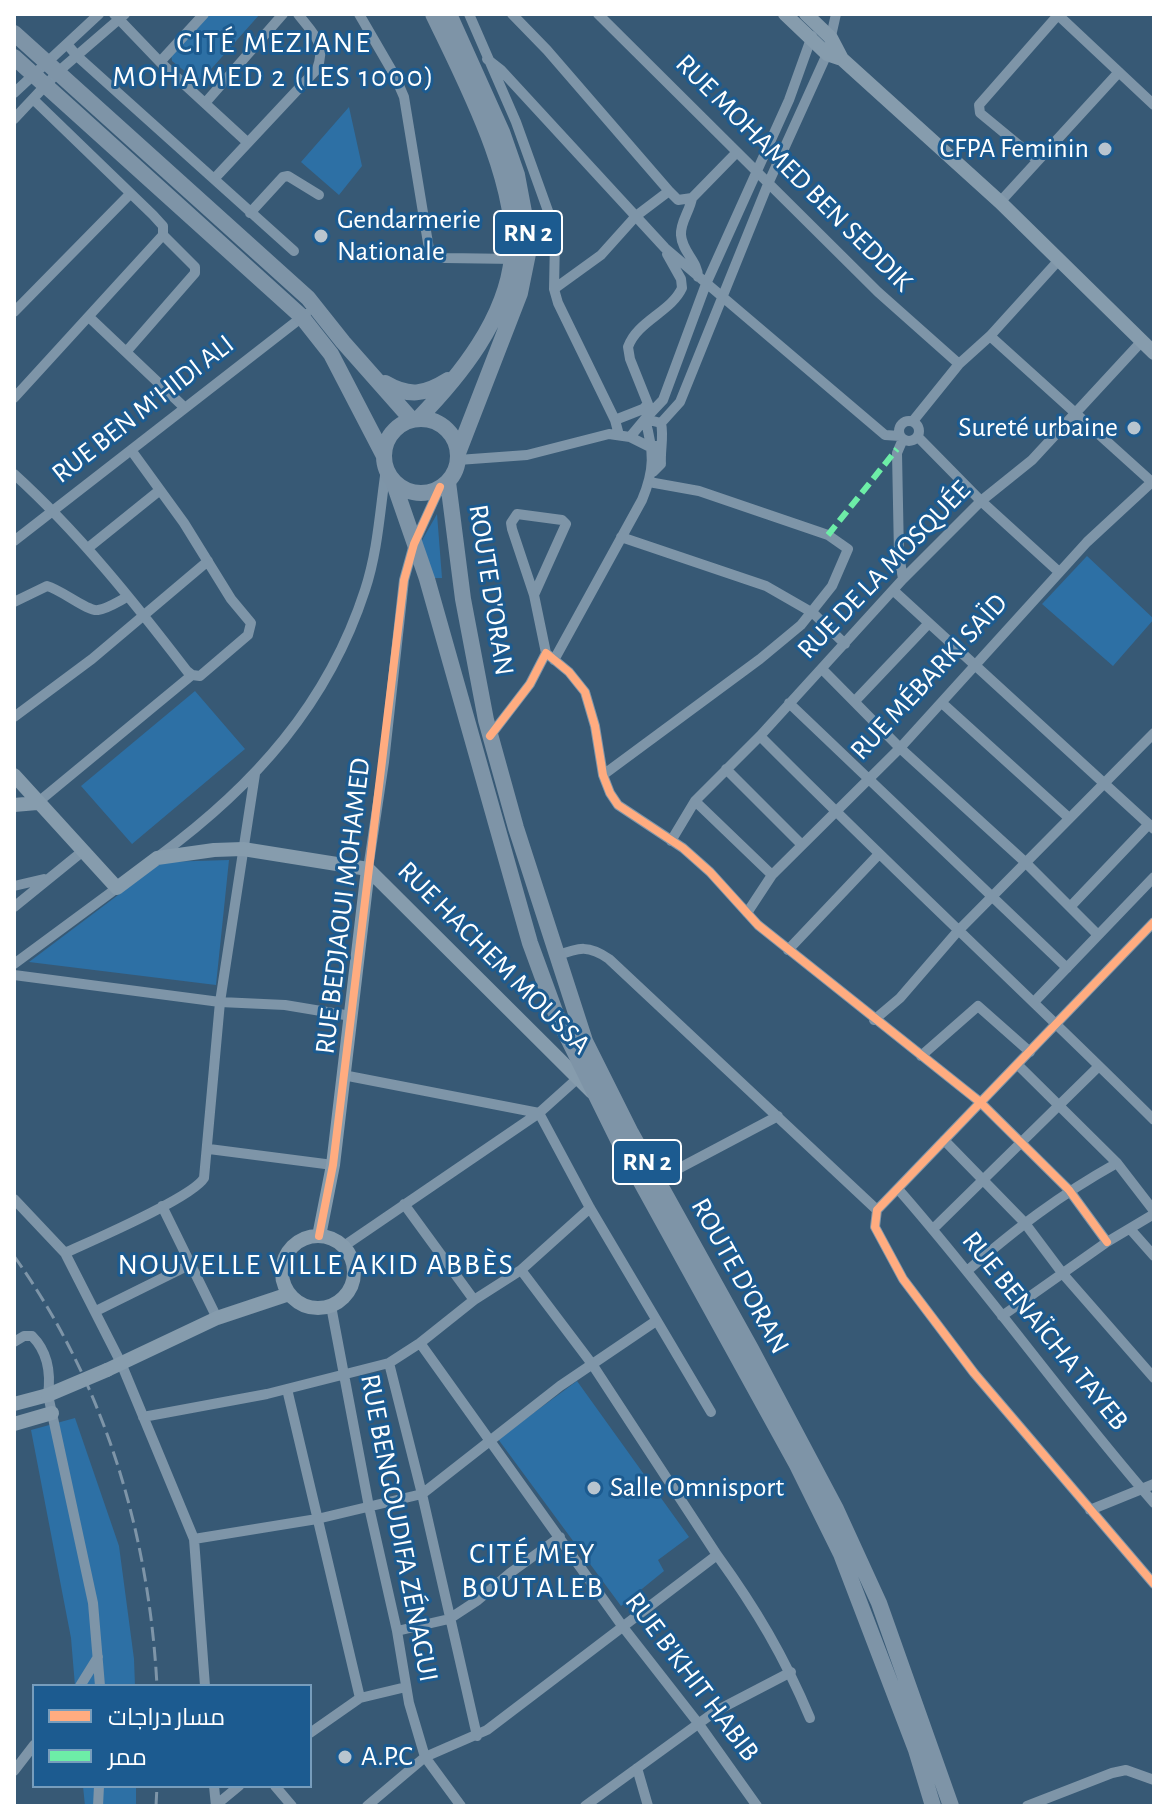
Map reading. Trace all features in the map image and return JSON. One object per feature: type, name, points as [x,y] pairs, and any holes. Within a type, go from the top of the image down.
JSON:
[{"type":"main road","name":"RN 2","points":[[433,14],[480,115],[504,184],[520,260],[520,293],[458,456]]},
{"type":"main road","name":"RN 2","points":[[415,419],[463,371],[530,244],[517,175],[502,132],[449,14]]},
{"type":"main road","points":[[14,33],[46,73],[301,316],[331,354],[388,469],[412,492],[423,493],[444,484],[458,456],[452,435],[437,422],[415,419],[403,423],[389,437],[388,469]]},
{"type":"main road","points":[[14,57],[46,73],[245,239],[316,307],[343,342],[415,419]]},
{"type":"main road","points":[[377,378],[402,392],[418,394],[439,386],[463,371]]},
{"type":"main road","name":"RN 2","points":[[388,469],[414,544]]},
{"type":"main road","name":"ROUTE D'ORAN","points":[[444,484],[490,736],[516,828],[585,1041],[836,1509],[879,1603],[951,1806]]},
{"type":"main road","name":"ROUTE D'ORAN","points":[[414,544],[450,654],[530,943],[556,1014],[620,1144],[797,1465],[841,1554],[911,1737],[933,1806]]},
{"type":"street","points":[[14,119],[34,100],[46,73],[67,44],[99,14]]},
{"type":"street","points":[[160,62],[204,14]]},
{"type":"street","points":[[206,102],[283,14]]},
{"type":"street","points":[[214,179],[317,69],[322,56],[320,44],[298,14]]},
{"type":"street","points":[[359,14],[404,97],[429,249],[445,258],[520,260]]},
{"type":"street","points":[[469,14],[516,122],[548,211],[555,239],[554,289],[558,303],[624,436]]},
{"type":"street","points":[[512,14],[669,191],[678,200],[692,198]]},
{"type":"street","name":"RUE MOHAMED BEN SEDDIK","points":[[598,14],[878,292],[959,364]]},
{"type":"street","points":[[785,14],[827,54],[842,59]]},
{"type":"street","points":[[661,423],[680,402],[768,184],[827,54],[836,14]]},
{"type":"street","points":[[1037,160],[980,113],[979,105],[1057,15],[1154,105]]},
{"type":"street","points":[[14,93],[77,56],[119,16],[160,62],[247,142]]},
{"type":"street","points":[[624,436],[663,400],[702,281],[789,100],[811,40],[812,17]]},
{"type":"street","points":[[812,17],[831,38],[842,59],[1000,202],[1154,353]]},
{"type":"street","points":[[67,44],[294,251]]},
{"type":"street","points":[[487,59],[501,70],[662,245],[721,298],[885,435],[911,441],[918,437]]},
{"type":"street","points":[[1000,202],[1119,72]]},
{"type":"street","points":[[14,398],[163,235],[163,226],[34,100]]},
{"type":"street","points":[[702,281],[698,266],[683,245],[681,232],[692,198],[737,152]]},
{"type":"street","points":[[250,213],[283,177],[288,176],[319,195]]},
{"type":"street","points":[[554,289],[601,255],[636,216],[669,191]]},
{"type":"street","points":[[14,312],[130,194]]},
{"type":"street","points":[[126,352],[195,273],[195,267],[163,235]]},
{"type":"street","points":[[615,420],[648,404],[630,359],[630,342],[672,302],[682,288],[681,279],[662,245]]},
{"type":"street","points":[[903,579],[899,555],[897,453],[902,424],[913,421],[959,364],[990,336],[1058,261]]},
{"type":"street","name":"RUE BEN M'HIDI ALI","points":[[14,541],[316,307]]},
{"type":"street","points":[[89,317],[185,408]]},
{"type":"street","points":[[990,336],[1153,482]]},
{"type":"street","name":"RUE DE LA MOSQUÉE","points":[[671,841],[695,801],[760,736],[903,579],[981,501],[1032,460],[1142,341]]},
{"type":"street","points":[[645,419],[661,423]]},
{"type":"street","points":[[645,419],[657,445]]},
{"type":"street","points":[[913,421],[919,426],[918,437],[981,501],[1059,572]]},
{"type":"street","points":[[490,736],[550,656],[621,537],[651,477],[657,445],[663,432],[661,423]]},
{"type":"street","points":[[458,456],[527,455],[602,435],[624,436],[657,445]]},
{"type":"street","points":[[14,474],[88,548],[192,675],[200,676],[248,635],[251,623],[231,599],[131,450]]},
{"type":"street","points":[[14,964],[191,833],[281,746],[344,646],[366,587],[388,469]]},
{"type":"street","points":[[603,775],[760,659],[813,613],[832,586],[848,549],[828,535],[651,477]]},
{"type":"street","name":"RUE MÉBARKI SAÏD","points":[[747,913],[772,875],[801,844],[900,748],[1087,542],[1153,482]]},
{"type":"street","name":"RUE BEDJAOUI MOHAMED","points":[[319,1236],[333,1165],[404,580],[414,544],[444,484]]},
{"type":"street","points":[[88,548],[160,490]]},
{"type":"street","points":[[534,595],[566,524],[562,520],[517,514],[513,518],[512,529],[550,656],[569,672],[585,692],[595,726],[603,775],[618,805],[710,872],[747,913],[788,950],[980,1102],[1069,1190],[1107,1242]]},
{"type":"street","points":[[621,537],[758,583],[813,613],[845,644]]},
{"type":"street","points":[[14,717],[145,616],[208,561]]},
{"type":"street","points":[[14,602],[47,586],[71,596],[88,610],[98,611],[127,597]]},
{"type":"street","points":[[894,591],[1152,827],[1070,907]]},
{"type":"street","points":[[855,701],[929,623]]},
{"type":"street","points":[[822,669],[900,748],[1025,862],[1098,935]]},
{"type":"street","points":[[14,805],[37,803],[192,675]]},
{"type":"street","points":[[789,703],[1067,968]]},
{"type":"street","points":[[942,703],[1069,818]]},
{"type":"street","points":[[874,1020],[900,998],[957,932],[1154,733]]},
{"type":"street","points":[[760,736],[957,932],[1034,1002],[1154,1120]]},
{"type":"street","points":[[726,769],[801,844]]},
{"type":"street","points":[[65,1253],[162,1206],[201,1183],[209,1149],[220,1002],[255,774]]},
{"type":"street","points":[[16,780],[117,888]]},
{"type":"street","points":[[695,801],[772,875]]},
{"type":"street","name":"RUE HACHEM MOUSSA","points":[[157,858],[243,849],[368,869],[598,1098]]},
{"type":"street","points":[[14,907],[83,851]]},
{"type":"street","points":[[788,950],[879,854]]},
{"type":"street","points":[[1034,1002],[1154,877]]},
{"type":"street","points":[[14,886],[50,878]]},
{"type":"street","points":[[1154,922],[877,1210],[875,1227],[903,1279],[974,1373],[1154,1584]]},
{"type":"street","points":[[557,956],[581,947],[594,949],[609,959],[877,1210]]},
{"type":"street","points":[[14,975],[220,1002],[285,1005],[351,1016]]},
{"type":"street","points":[[921,1056],[978,1006],[1030,1052]]},
{"type":"street","points":[[1002,1316],[1154,1212],[1117,1163],[1018,1065]]},
{"type":"street","points":[[933,1229],[1099,1066]]},
{"type":"street","points":[[343,1075],[539,1113]]},
{"type":"street","points":[[344,1246],[539,1113],[578,1078]]},
{"type":"street","points":[[539,1113],[590,1208],[711,1412]]},
{"type":"street","points":[[657,1180],[778,1116]]},
{"type":"street","points":[[944,1140],[1024,1222],[1063,1274],[1154,1378]]},
{"type":"street","points":[[209,1149],[333,1165]]},
{"type":"street","points":[[967,1271],[1024,1222],[1069,1190],[1117,1163]]},
{"type":"street","name":"RUE BENAÏCHA TAYEB","points":[[898,1189],[1154,1503]]},
{"type":"street","points":[[14,1199],[65,1253],[96,1311],[121,1363],[194,1539],[205,1684]]},
{"type":"street","points":[[404,1204],[474,1300]]},
{"type":"street","points":[[162,1206],[217,1318]]},
{"type":"street","points":[[143,1417],[287,1389],[389,1363],[474,1300],[521,1270],[590,1208]]},
{"type":"street","points":[[1131,1230],[1154,1256]]},
{"type":"street","points":[[319,1236],[333,1239],[344,1246],[354,1265],[354,1278],[348,1293],[331,1306],[317,1309],[307,1307],[289,1294],[282,1275],[283,1262],[299,1241],[319,1236]]},
{"type":"street","points":[[96,1311],[189,1265]]},
{"type":"street","points":[[521,1270],[592,1364],[763,1621],[791,1672],[810,1718]]},
{"type":"street","points":[[14,1404],[48,1395],[217,1318],[289,1294]]},
{"type":"street","name":"RUE BENGOUDIFA ZÉNAGUI","points":[[331,1306],[406,1687],[425,1757]]},
{"type":"street","points":[[194,1539],[317,1519],[422,1494],[490,1439],[656,1321]]},
{"type":"street","points":[[14,1342],[28,1335],[39,1344],[50,1370],[48,1395],[93,1603],[100,1684]]},
{"type":"street","name":"RUE B'KHIT HABIB","points":[[420,1343],[623,1627],[698,1723],[757,1806]]},
{"type":"street","points":[[389,1363],[477,1736]]},
{"type":"street","points":[[287,1389],[360,1698]]},
{"type":"street","points":[[14,1424],[52,1413]]},
{"type":"street","points":[[1090,1510],[1154,1484]]},
{"type":"street","points":[[397,1631],[449,1619],[560,1537]]},
{"type":"street","points":[[367,1806],[425,1757],[477,1736],[717,1555]]},
{"type":"street","points":[[81,1684],[99,1656]]},
{"type":"street","points":[[585,1806],[698,1723],[736,1699],[791,1672]]},
{"type":"street","points":[[312,1732],[360,1698],[406,1687]]},
{"type":"street","points":[[14,1771],[32,1748]]},
{"type":"street","points":[[425,1757],[461,1806]]},
{"type":"street","points":[[637,1768],[648,1806]]},
{"type":"street","points":[[1027,1806],[1126,1770],[1154,1780]]},
{"type":"street","points":[[216,1805],[237,1788]]},
{"type":"street","points":[[277,1788],[292,1806]]},
{"type":"shaded area","points":[[206,14],[260,14],[205,76],[197,81],[172,61],[171,53]]},
{"type":"shaded area","points":[[349,107],[362,166],[339,195],[301,162]]},
{"type":"shaded area","points":[[437,514],[442,578],[430,578],[421,542]]},
{"type":"shaded area","points":[[1087,556],[1154,619],[1113,666],[1042,604]]},
{"type":"shaded area","points":[[195,691],[245,749],[132,844],[81,786]]},
{"type":"shaded area","points":[[229,860],[216,985],[29,962],[162,862]]},
{"type":"shaded area","name":"Salle Omnisport","points":[[577,1381],[689,1537],[658,1560],[664,1571],[621,1606],[498,1439]]},
{"type":"shaded area","points":[[75,1418],[119,1546],[135,1684],[75,1684],[71,1638],[31,1430]]},
{"type":"shaded area","points":[[83,1788],[136,1788],[136,1806],[85,1806]]},
{"type":"railway","points":[[14,1256],[46,1304],[73,1355],[97,1407],[116,1461],[144,1572],[157,1684]]},
{"type":"railway","points":[[156,1806],[157,1788]]},
{"type":"marked path","points":[[828,535],[897,449]]},
{"type":"cycle path","points":[[319,1236],[333,1165],[404,580],[414,544],[440,487]]},
{"type":"cycle path","points":[[490,736],[530,684],[546,653],[569,672],[585,692],[595,726],[603,775],[618,805],[683,848],[710,872],[758,925],[980,1102],[1069,1190],[1107,1242]]},
{"type":"cycle path","points":[[1154,922],[877,1210],[875,1227],[903,1279],[974,1373],[1154,1584]]},
{"type":"place","name":"CFPA Feminin","points":[[1105,149]]},
{"type":"place","name":"Gendarmerie Nationale","points":[[321,236]]},
{"type":"place","name":"Sureté urbaine","points":[[1134,428]]},
{"type":"place","name":"Salle Omnisport","points":[[594,1488]]},
{"type":"place","name":"A.P.C","points":[[345,1757]]},
{"type":"district","name":"CITÉ MEZIANE MOHAMED 2 (LES 1000)","points":[[274,60]]},
{"type":"district","name":"NOUVELLE VILLE AKID ABBÈS","points":[[316,1265]]},
{"type":"district","name":"CITÉ MEY BOUTALEB","points":[[533,1571]]}]
